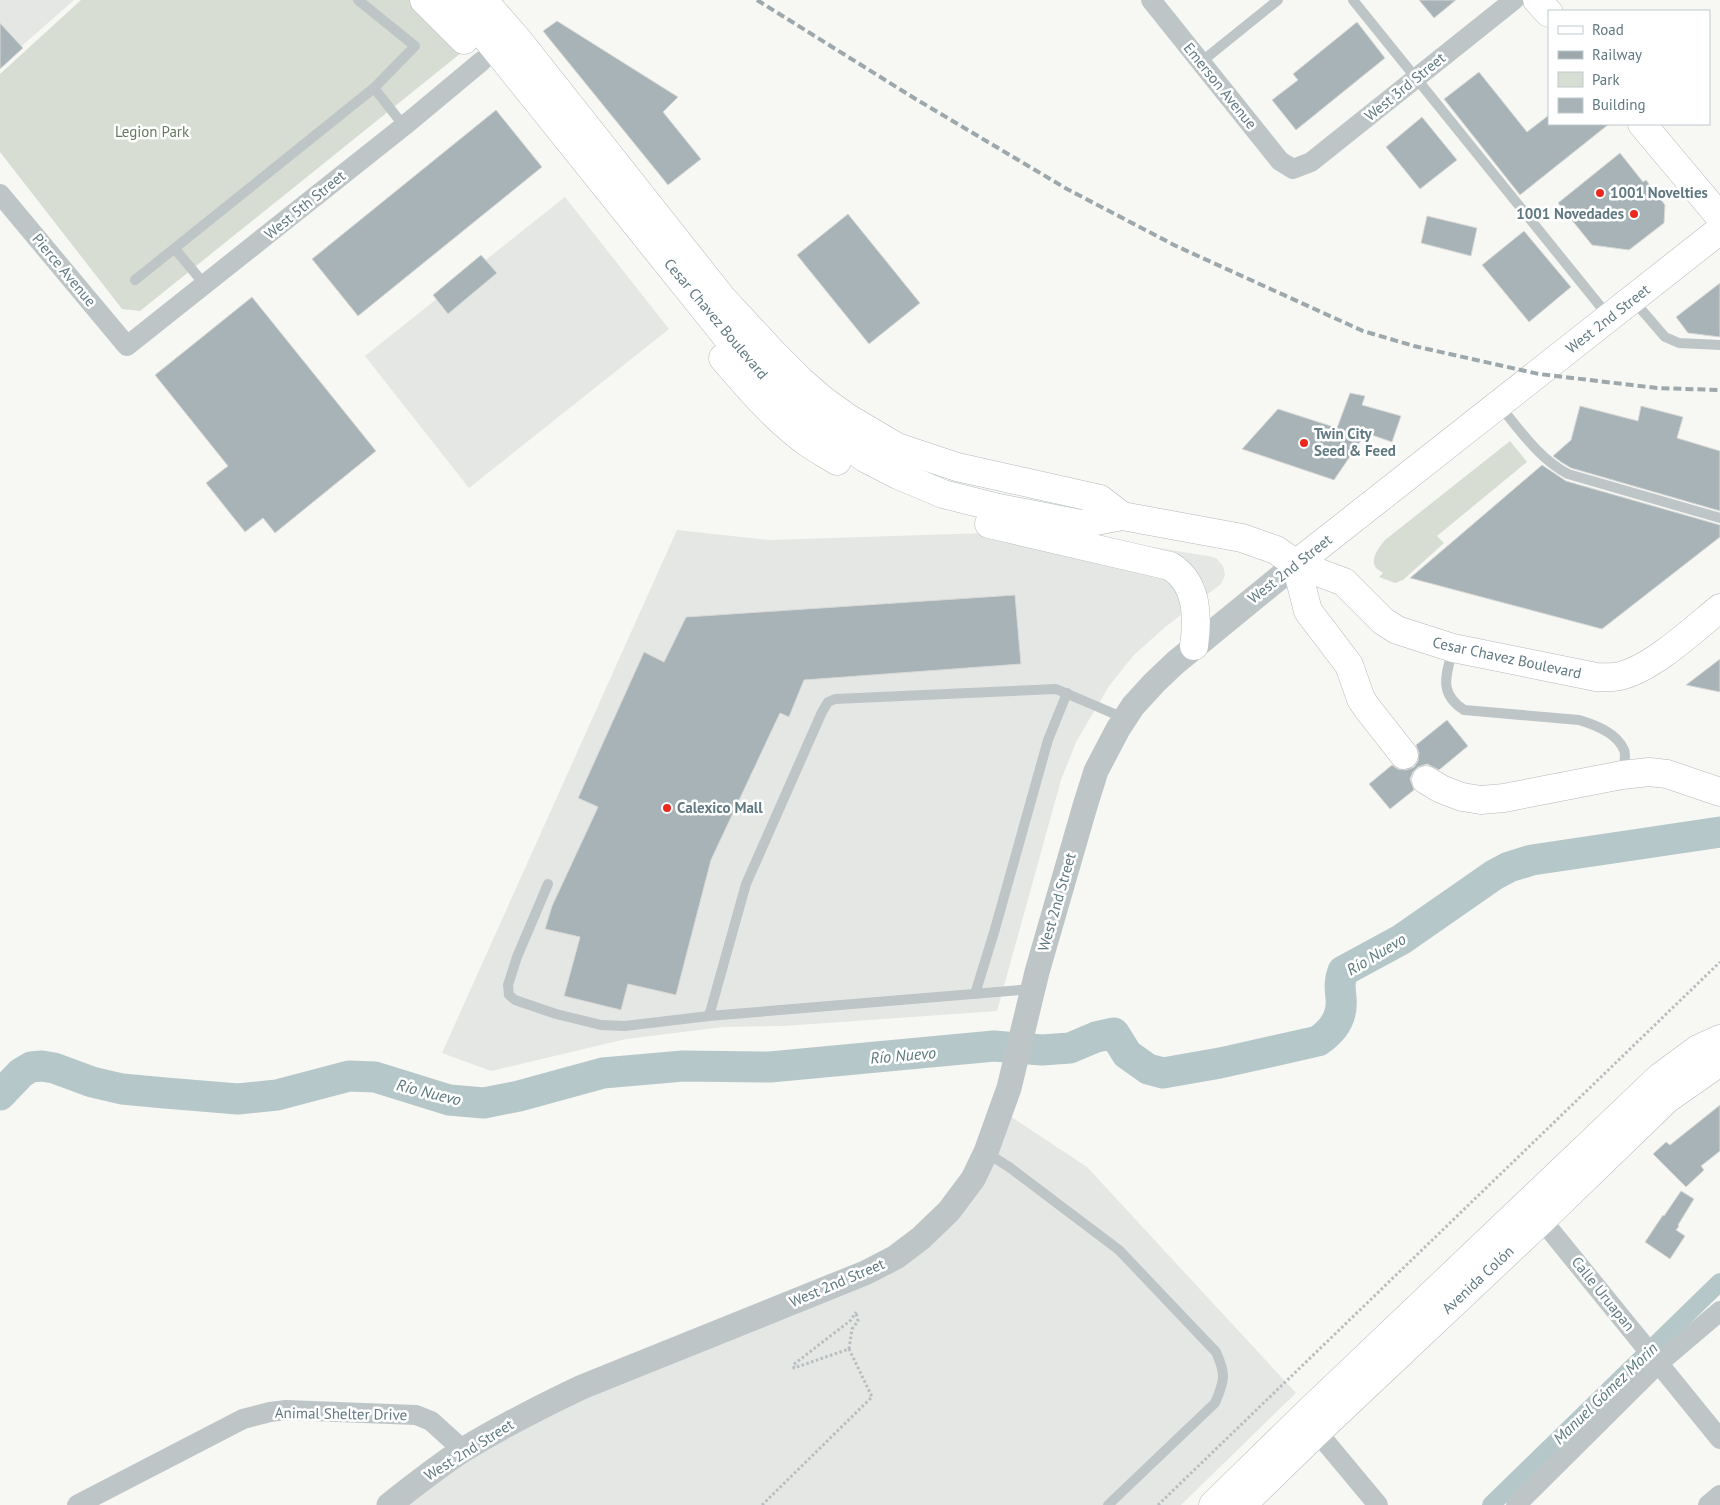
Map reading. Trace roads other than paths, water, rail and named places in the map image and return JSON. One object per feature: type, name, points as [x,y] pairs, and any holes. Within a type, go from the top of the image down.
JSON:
[{"type":"main road","points":[[424,0],[482,61],[706,339],[749,389],[805,440],[872,482],[940,511],[1170,566],[1186,580],[1193,595],[1196,619],[1194,646]]},
{"type":"main road","name":"Cesar Chavez Boulevard","points":[[452,0],[489,41],[734,346],[776,389],[820,428],[865,458],[898,475],[943,494],[999,508],[1081,524],[1122,516],[1242,538],[1276,550],[1296,564],[1344,582],[1383,621],[1396,630],[1453,648],[1596,677],[1618,677],[1638,670],[1652,662],[1720,608]]},
{"type":"main road","name":"Cesar Chavez Boulevard","points":[[483,0],[524,48],[722,298],[774,354],[823,400],[897,447],[957,468],[1100,499],[1122,516]]},
{"type":"main road","points":[[1537,0],[1548,12]]},
{"type":"main road","points":[[1643,125],[1720,217]]},
{"type":"main road","name":"West 2nd Street","points":[[1296,564],[1499,406],[1720,230]]},
{"type":"main road","points":[[1296,564],[1308,611],[1349,665],[1361,699],[1404,755]]},
{"type":"main road","points":[[1426,780],[1441,789],[1462,797],[1481,800],[1504,798],[1622,775],[1649,772],[1667,774],[1708,788]]},
{"type":"main road","name":"Avenida Colón","points":[[1242,1505],[1310,1424],[1660,1077],[1698,1049],[1719,1058],[1667,1099],[1542,1220],[1310,1424]]},
{"type":"main road","points":[[1213,1505],[1310,1424]]},
{"type":"street","name":"Emerson Avenue","points":[[1151,0],[1280,161],[1293,169]]},
{"type":"street","name":"West 3rd Street","points":[[1293,169],[1311,162],[1514,0]]},
{"type":"street","name":"West 5th Street","points":[[127,346],[404,126],[482,61]]},
{"type":"street","name":"Pierce Avenue","points":[[0,194],[127,346]]},
{"type":"street","name":"West 2nd Street","points":[[389,1505],[463,1450],[542,1406],[582,1387],[865,1273],[896,1257],[921,1238],[949,1211],[972,1179],[986,1152],[1010,1088],[1032,989],[1072,846],[1096,771],[1106,749],[1125,718],[1154,683],[1194,646],[1296,564]]},
{"type":"street","name":"Calle Uruapan","points":[[1542,1220],[1720,1439]]},
{"type":"street","points":[[1516,1505],[1658,1363],[1720,1311]]},
{"type":"street","name":"Animal Shelter Drive","points":[[77,1505],[243,1419],[270,1412],[286,1410],[416,1415],[431,1421],[463,1450]]},
{"type":"street","points":[[1310,1424],[1378,1505]]},
{"type":"street","points":[[1708,1505],[1720,1495]]},
{"type":"lane","points":[[136,280],[374,88],[415,46],[358,0]]},
{"type":"lane","points":[[1201,62],[1278,0]]},
{"type":"lane","points":[[1353,0],[1609,318]]},
{"type":"lane","points":[[374,88],[404,126]]},
{"type":"lane","points":[[175,249],[205,285]]},
{"type":"lane","points":[[1632,300],[1665,337],[1678,343],[1720,346]]},
{"type":"lane","points":[[1499,406],[1543,456],[1558,469],[1568,474],[1720,518]]},
{"type":"lane","points":[[1453,648],[1445,684],[1447,691],[1458,706],[1464,710],[1579,720],[1598,725],[1613,736],[1624,750],[1625,757],[1622,775]]},
{"type":"lane","points":[[709,1016],[746,884],[828,702],[835,699],[1056,689],[1125,718]]},
{"type":"lane","points":[[975,994],[996,928],[1048,740],[1068,693]]},
{"type":"lane","points":[[548,884],[517,957],[508,985],[509,995],[515,1000],[556,1014],[601,1025],[625,1026],[709,1016],[1032,989]]},
{"type":"lane","points":[[986,1152],[1009,1167],[1119,1250],[1216,1352],[1223,1368],[1222,1386],[1216,1403],[1108,1505]]},
{"type":"waterway","name":"Río Nuevo","points":[[0,1095],[21,1073],[31,1067],[42,1066],[54,1068],[92,1082],[122,1089],[238,1099],[277,1095],[349,1076],[375,1077],[449,1100],[484,1103],[519,1096],[603,1073],[683,1066],[770,1067],[994,1046],[1042,1050],[1070,1048],[1096,1037],[1114,1033],[1127,1054],[1148,1069],[1163,1073],[1220,1063],[1318,1041],[1328,1033],[1339,1017],[1341,1005],[1340,981],[1343,971],[1402,939],[1494,875],[1509,867],[1532,860],[1720,832]]},
{"type":"waterway","name":"Manuel Gómez Morin","points":[[1491,1505],[1720,1282]]},
{"type":"railway","points":[[757,0],[914,98],[1067,189],[1176,246],[1363,331],[1414,346],[1539,374],[1657,388],[1720,390]]},
{"type":"place","name":"1001 Novelties","points":[[1600,193]]},
{"type":"place","name":"1001 Novedades","points":[[1634,214]]},
{"type":"place","name":"Twin City Seed & Feed","points":[[1304,443]]},
{"type":"place","name":"Calexico Mall","points":[[667,808]]},
{"type":"park label","name":"Legion Park","points":[[152,132]]}]
